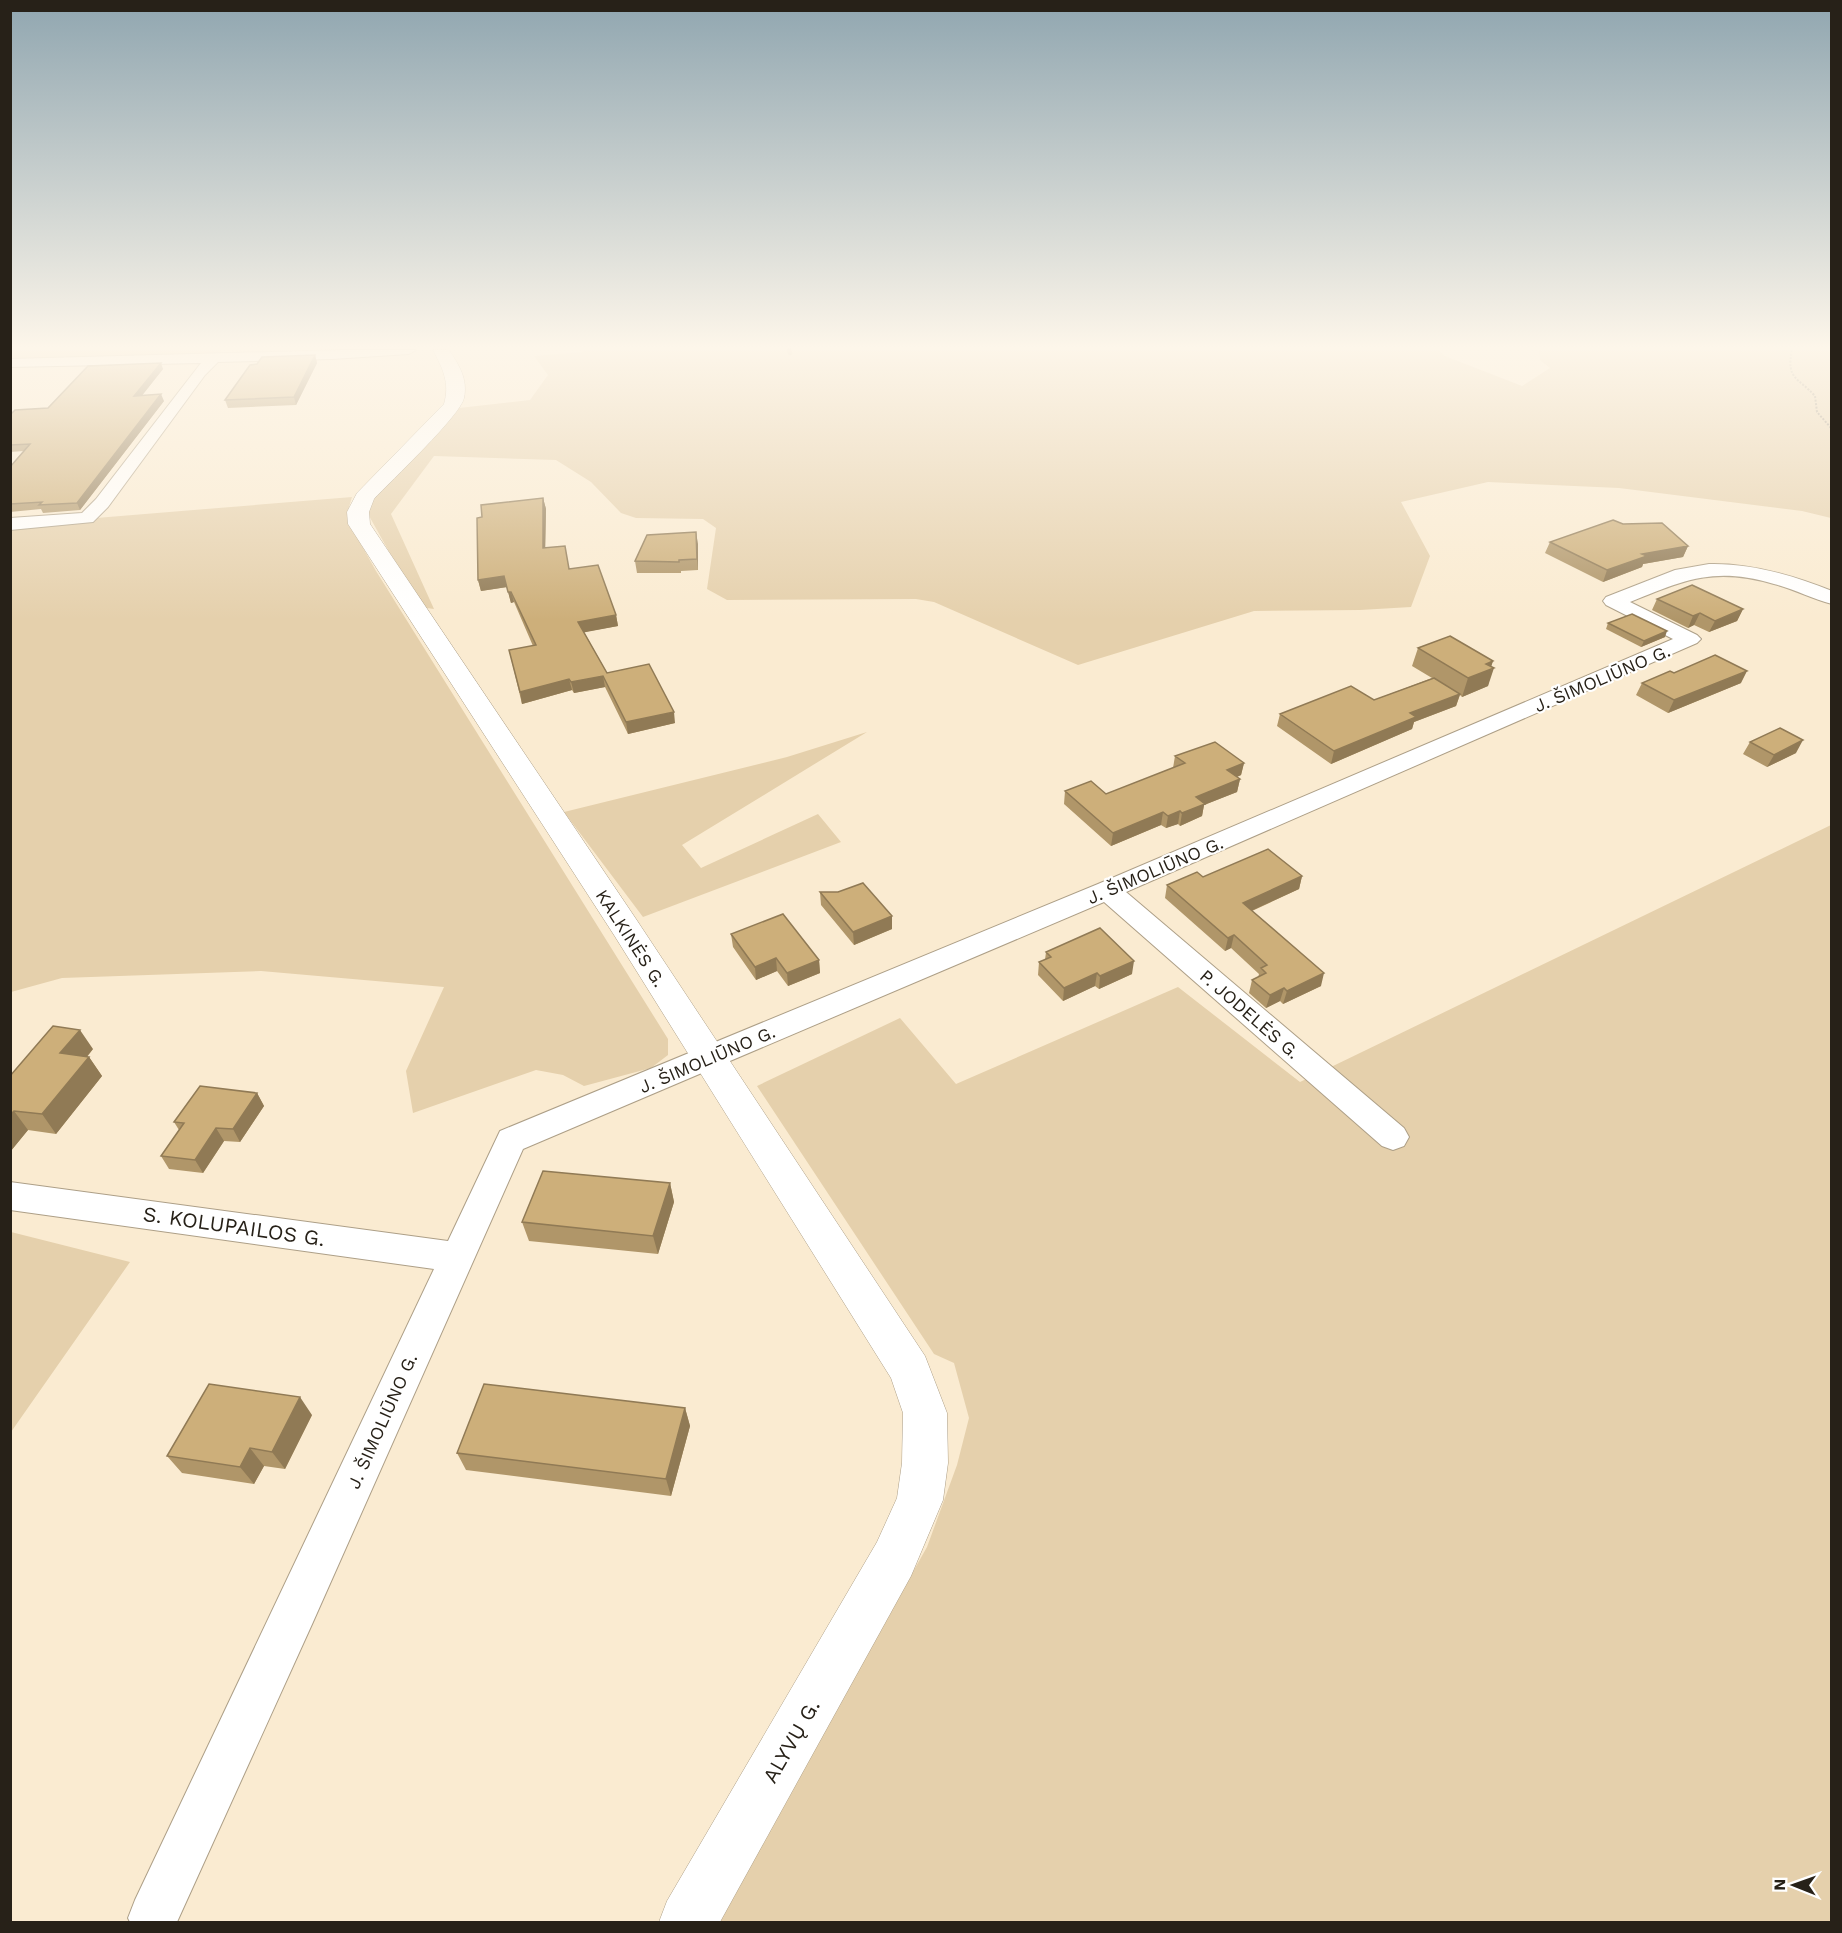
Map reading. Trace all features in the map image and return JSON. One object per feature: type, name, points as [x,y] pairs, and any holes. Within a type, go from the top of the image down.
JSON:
[{"type":"main road","name":"KALKINĖS G.","points":[[420,440],[364,497],[358,512],[359,524],[625,927],[910,1370],[925,1413],[924,1463],[920,1500],[894,1559]]},
{"type":"main road","name":"ALYVŲ G.","points":[[688,1923],[894,1559]]},
{"type":"street","points":[[10,524],[87,518],[102,503],[149,440]]},
{"type":"street","name":"J. ŠIMOLIŪNO G.","points":[[153,1918],[511,1140],[1107,891],[1690,639],[1613,601],[1692,572],[1718,570],[1752,573],[1797,583],[1832,598]]},
{"type":"street","name":"P. JODELĖS G.","points":[[1107,891],[1393,1137]]},
{"type":"street","name":"S. KOLUPAILOS G.","points":[[10,1196],[457,1257]]},
{"type":"shaded area","points":[[428,440],[1831,440],[1831,518],[1802,511],[1619,488],[1488,482],[1401,502],[1430,556],[1411,607],[1254,611],[1078,665],[934,602],[916,599],[727,600],[707,589],[716,528],[703,519],[636,518],[621,513],[591,482],[556,460],[434,456],[391,514],[434,609],[420,607],[368,514],[370,500]]},
{"type":"shaded area","points":[[352,497],[348,521],[376,571],[668,1039],[668,1055],[651,1068],[584,1086],[563,1075],[536,1070],[413,1113],[406,1071],[444,987],[261,971],[62,978],[11,992],[11,525]]},
{"type":"shaded area","points":[[867,732],[682,845],[701,868],[818,814],[841,842],[643,917],[564,812],[787,757]]},
{"type":"shaded area","points":[[1831,825],[1831,1922],[715,1922],[927,1547],[957,1465],[969,1418],[954,1363],[934,1354],[757,1086],[900,1018],[956,1084],[1178,987],[1300,1082]]},
{"type":"shaded area","points":[[10,1232],[130,1262],[11,1432]]},
{"type":"building","points":[[10,440],[125,440],[77,503],[39,505],[42,502],[10,504],[10,467],[30,444],[10,445]]},
{"type":"building","points":[[543,498],[543,548],[565,546],[569,569],[598,565],[616,615],[578,622],[607,673],[649,664],[674,712],[626,722],[603,676],[571,682],[569,679],[520,692],[509,650],[536,645],[511,592],[508,592],[504,576],[478,580],[477,518],[482,517],[481,505]]},
{"type":"building","points":[[1613,520],[1623,524],[1662,523],[1688,546],[1642,554],[1647,556],[1607,570],[1550,542]]},
{"type":"building","points":[[696,532],[697,559],[679,560],[679,562],[635,561],[647,535]]},
{"type":"building","points":[[1692,585],[1743,609],[1715,621],[1700,613],[1693,616],[1657,599]]},
{"type":"building","points":[[1632,614],[1667,631],[1644,641],[1608,623]]},
{"type":"building","points":[[1450,636],[1493,661],[1486,664],[1494,668],[1468,678],[1418,648]]},
{"type":"building","points":[[1715,655],[1747,671],[1674,700],[1642,683],[1670,671],[1674,673]]},
{"type":"building","points":[[1434,678],[1460,694],[1410,713],[1416,717],[1334,751],[1280,714],[1351,686],[1374,700]]},
{"type":"building","points":[[1780,728],[1803,740],[1774,755],[1750,742]]},
{"type":"building","points":[[1215,742],[1244,763],[1227,770],[1240,779],[1196,797],[1205,804],[1182,813],[1180,811],[1168,816],[1163,812],[1113,833],[1065,791],[1091,781],[1106,794],[1185,763],[1175,756]]},
{"type":"building","points":[[1268,849],[1302,876],[1243,903],[1324,973],[1287,991],[1284,988],[1270,995],[1252,980],[1266,973],[1261,968],[1267,965],[1234,935],[1228,938],[1167,885],[1197,872],[1203,877]]},
{"type":"building","points":[[863,883],[892,916],[853,932],[820,892],[838,892]]},
{"type":"building","points":[[783,914],[819,960],[787,973],[776,958],[755,967],[731,934]]},
{"type":"building","points":[[1100,928],[1134,961],[1100,976],[1097,973],[1064,988],[1039,962],[1051,957],[1046,952]]},
{"type":"building","points":[[53,1026],[80,1030],[60,1053],[89,1057],[42,1114],[14,1111],[10,1115],[10,1076]]},
{"type":"building","points":[[200,1086],[257,1093],[233,1129],[216,1128],[195,1160],[161,1156],[184,1123],[174,1122]]},
{"type":"building","points":[[543,1171],[670,1183],[653,1236],[522,1222]]},
{"type":"building","points":[[209,1384],[300,1397],[272,1452],[250,1448],[240,1467],[167,1456]]},
{"type":"building","points":[[484,1384],[685,1408],[666,1479],[457,1453]]}]
